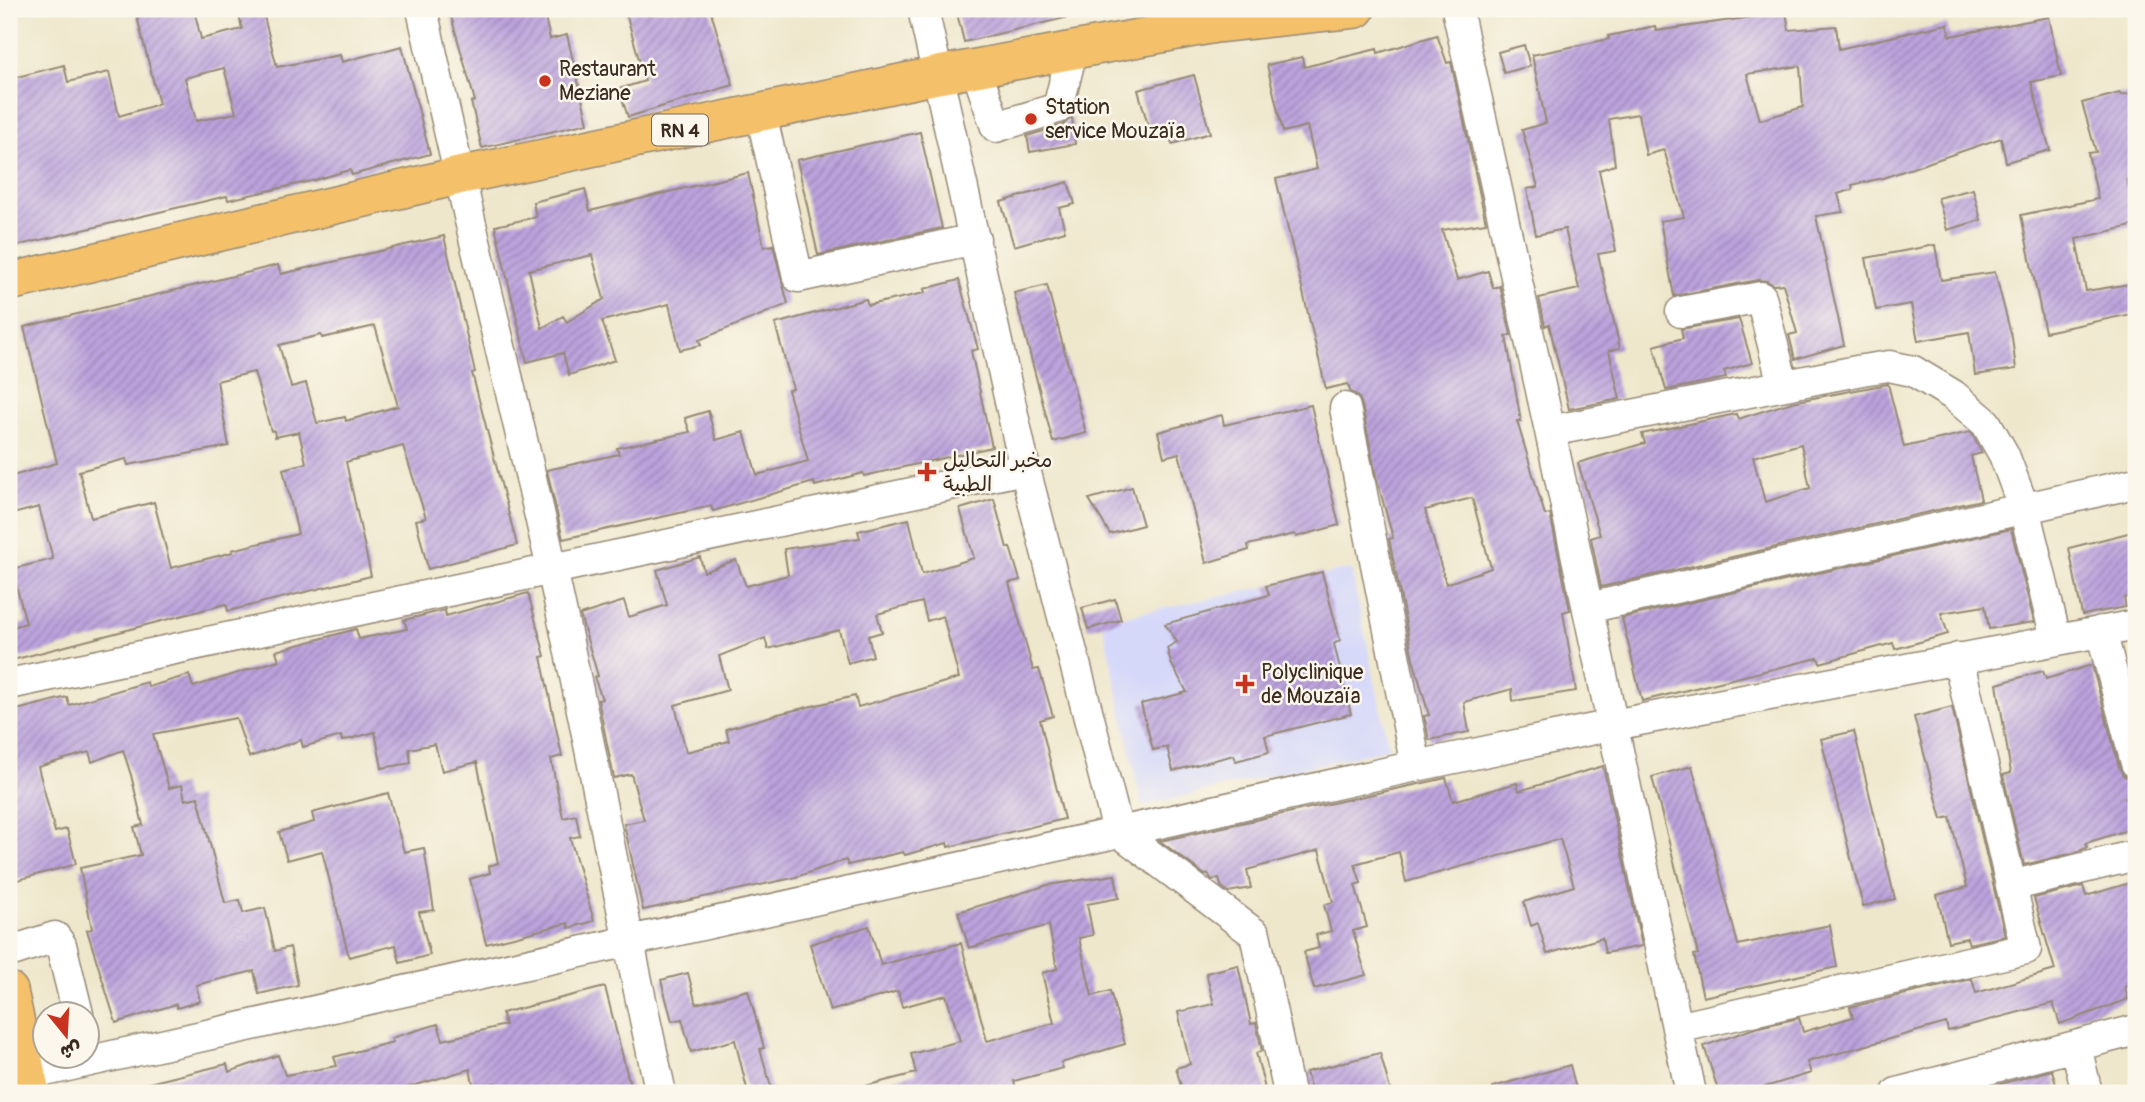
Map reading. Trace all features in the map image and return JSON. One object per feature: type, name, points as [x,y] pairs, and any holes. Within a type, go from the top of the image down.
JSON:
[{"type":"main road","name":"RN 4","points":[[9,282],[458,176],[938,75],[1072,51],[1214,17],[1356,9]]},
{"type":"main road","points":[[9,990],[22,1082]]},
{"type":"street","points":[[422,9],[458,176],[552,570],[661,1093]]},
{"type":"street","points":[[923,9],[1025,469],[1118,831],[1255,934],[1289,1093]]},
{"type":"street","points":[[1457,9],[1550,431],[1690,1093]]},
{"type":"street","points":[[976,68],[996,127],[1058,108],[1072,51]]},
{"type":"street","points":[[761,113],[798,276],[975,239]]},
{"type":"street","points":[[1681,312],[1761,298],[1783,385]]},
{"type":"street","points":[[1550,431],[1889,366],[1913,371],[1953,395],[1986,423],[2004,454],[2024,508],[2056,639]]},
{"type":"street","points":[[1345,408],[1416,766]]},
{"type":"street","points":[[9,684],[1025,469]]},
{"type":"street","points":[[1588,608],[2135,483]]},
{"type":"street","points":[[102,1054],[1416,766],[1613,725],[2136,625]]},
{"type":"street","points":[[2101,631],[2136,763]]},
{"type":"street","points":[[1677,1028],[2026,948],[1958,658]]},
{"type":"street","points":[[2011,886],[2136,855]]},
{"type":"street","points":[[9,952],[55,937],[61,944],[75,1000]]},
{"type":"street","points":[[1897,1093],[2136,1030]]},
{"type":"street","points":[[2076,1046],[2087,1093]]},
{"type":"street","points":[[22,1082],[54,1070]]},
{"type":"shaded area","name":"Polyclinique de Mouzaïa","points":[[1351,569],[1389,748],[1142,806],[1102,621]]},
{"type":"building","points":[[135,9],[194,9],[201,39],[242,29],[238,9],[262,9],[277,67],[340,55],[342,62],[402,46],[430,154],[352,175],[350,170],[228,200],[227,196],[11,247],[9,79],[64,65],[68,82],[109,72],[119,116],[159,104]],"holes":[[[224,68],[236,113],[196,121],[185,78]]]},
{"type":"building","name":"Restaurant Meziane","points":[[449,9],[543,9],[550,39],[567,35],[588,123],[482,148],[471,102],[475,101]]},
{"type":"building","points":[[625,9],[710,9],[733,85],[628,117],[619,89],[645,81]]},
{"type":"building","points":[[956,9],[1068,9],[1069,17],[964,42]]},
{"type":"building","points":[[1786,12],[1789,30],[1836,26],[1839,49],[1947,24],[1950,36],[2049,17],[2061,76],[2031,82],[2050,150],[2006,162],[2001,138],[1883,178],[1852,185],[1853,189],[1838,194],[1843,212],[1816,216],[1844,345],[1795,359],[1789,335],[1797,333],[1783,284],[1774,285],[1758,280],[1674,296],[1660,221],[1684,217],[1664,150],[1646,155],[1638,114],[1609,119],[1615,165],[1599,170],[1616,251],[1598,254],[1620,348],[1609,351],[1620,399],[1569,409],[1549,324],[1545,326],[1539,298],[1579,289],[1565,229],[1536,235],[1527,189],[1538,187],[1522,130],[1546,123],[1532,55],[1655,26],[1656,31]],"holes":[[[1800,66],[1803,107],[1760,120],[1747,74]]]},
{"type":"building","points":[[1437,35],[1447,63],[1451,62],[1486,223],[1442,230],[1457,280],[1488,271],[1493,288],[1500,286],[1511,335],[1506,336],[1521,421],[1517,421],[1545,515],[1550,514],[1570,610],[1563,612],[1576,691],[1513,701],[1512,689],[1464,702],[1469,732],[1429,740],[1424,716],[1429,715],[1413,659],[1389,539],[1393,538],[1376,476],[1362,405],[1358,396],[1350,391],[1348,384],[1326,389],[1276,179],[1317,169],[1307,126],[1283,132],[1267,65],[1302,57],[1304,67],[1377,49],[1378,53]],"holes":[[[1472,498],[1491,568],[1446,584],[1425,510]]]},
{"type":"building","points":[[1524,45],[1530,66],[1504,73],[1498,52]]},
{"type":"building","points":[[1194,75],[1210,133],[1172,144],[1168,129],[1150,132],[1138,90]]},
{"type":"building","points":[[2136,92],[2136,178],[2127,179],[2136,225],[2076,239],[2086,291],[2136,283],[2136,313],[2045,332],[2021,215],[2098,199],[2088,153],[2096,152],[2082,103],[2120,93]]},
{"type":"building","points":[[1072,117],[1075,144],[1030,152],[1027,136],[1063,125]]},
{"type":"building","points":[[920,132],[942,228],[818,255],[797,160]]},
{"type":"building","points":[[748,173],[764,247],[773,245],[788,304],[699,340],[701,345],[680,350],[669,304],[602,321],[615,360],[569,375],[563,353],[527,362],[495,226],[536,217],[533,202],[585,189],[590,211]],"holes":[[[592,255],[604,299],[567,322],[563,316],[542,328],[529,270]]]},
{"type":"building","points":[[1068,182],[1075,204],[1059,208],[1065,231],[1014,246],[1001,202]]},
{"type":"building","points":[[1973,189],[1981,220],[1947,230],[1938,198]]},
{"type":"building","points":[[444,236],[475,372],[472,373],[517,545],[428,569],[416,520],[426,518],[403,446],[346,462],[371,576],[228,611],[226,604],[9,661],[9,628],[26,623],[12,569],[53,559],[39,507],[9,515],[9,477],[57,463],[24,327],[278,265],[281,274]],"holes":[[[375,326],[398,406],[346,421],[345,417],[317,423],[306,383],[291,387],[279,345]],[[254,372],[275,437],[299,432],[306,463],[283,469],[298,534],[171,568],[154,502],[91,518],[79,471],[126,459],[128,465],[229,446],[217,381]]]},
{"type":"building","points":[[1935,245],[1941,280],[1995,272],[2012,338],[2016,369],[1975,375],[1969,332],[1918,341],[1911,304],[1876,310],[1866,258]]},
{"type":"building","points":[[959,280],[978,349],[971,351],[992,447],[864,476],[863,473],[815,486],[814,482],[713,511],[711,506],[563,539],[547,470],[619,454],[617,448],[690,432],[685,418],[708,411],[716,440],[744,432],[757,475],[808,461],[788,390],[793,389],[775,324],[866,299],[868,305],[925,293],[924,289]]},
{"type":"building","points":[[1047,285],[1086,433],[1053,442],[1014,293]]},
{"type":"building","points":[[1739,319],[1752,363],[1724,371],[1726,378],[1666,390],[1654,346],[1683,338],[1681,329]]},
{"type":"building","points":[[1888,384],[1904,447],[1970,432],[1972,434],[1982,453],[1971,456],[1981,500],[1601,587],[1591,538],[1600,535],[1578,463],[1645,443],[1642,434],[1736,414],[1738,419],[1792,402]],"holes":[[[1801,444],[1810,488],[1765,502],[1753,457]]]},
{"type":"building","points":[[1311,405],[1339,525],[1296,537],[1295,534],[1248,545],[1249,550],[1206,563],[1179,453],[1164,457],[1158,432],[1222,415],[1224,425]]},
{"type":"building","points":[[1132,487],[1143,525],[1110,534],[1089,499]]},
{"type":"building","points":[[994,499],[1007,548],[1010,547],[1020,580],[1009,583],[1033,670],[1039,669],[1053,716],[1040,720],[1064,819],[948,847],[947,843],[905,855],[903,852],[848,865],[846,860],[793,878],[643,910],[624,824],[644,820],[631,774],[614,778],[598,700],[602,699],[594,677],[598,676],[580,615],[624,601],[629,617],[667,605],[657,570],[700,557],[704,572],[736,560],[746,586],[788,575],[784,549],[860,538],[858,531],[909,519],[922,574],[974,558],[960,509]],"holes":[[[922,602],[927,621],[943,616],[959,678],[858,707],[855,696],[778,714],[726,729],[729,741],[686,752],[675,705],[728,690],[719,656],[765,638],[768,649],[839,630],[848,663],[873,656],[868,636],[882,632],[877,614]]]},
{"type":"building","points":[[2011,529],[2034,622],[1989,629],[1985,606],[1941,613],[1948,634],[1895,649],[1893,643],[1820,663],[1818,658],[1642,701],[1622,618]]},
{"type":"building","points":[[2136,531],[2136,594],[2124,598],[2126,607],[2082,615],[2069,548]]},
{"type":"building","points":[[1322,572],[1340,640],[1334,644],[1351,714],[1265,736],[1269,752],[1236,761],[1234,755],[1173,771],[1167,747],[1153,750],[1141,704],[1187,692],[1171,663],[1167,648],[1177,642],[1165,624],[1269,595],[1266,586]]},
{"type":"building","points":[[528,593],[545,656],[541,657],[562,756],[551,759],[563,818],[576,815],[580,836],[570,838],[594,921],[569,928],[568,923],[486,944],[470,879],[490,873],[489,866],[498,863],[477,762],[442,771],[435,744],[409,749],[411,763],[382,768],[375,732],[342,741],[341,736],[303,747],[301,740],[249,757],[236,718],[153,734],[169,788],[182,785],[185,800],[198,797],[225,903],[240,900],[243,913],[265,908],[275,951],[290,947],[298,985],[259,994],[254,971],[196,985],[200,1001],[177,1008],[176,1004],[116,1023],[87,930],[92,929],[80,868],[141,855],[134,827],[143,825],[123,750],[92,762],[89,752],[38,767],[55,832],[67,829],[76,864],[14,881],[9,862],[9,712],[67,697],[69,705],[147,682],[148,687],[189,675],[193,687],[279,660],[276,651],[356,629],[359,639],[407,629],[404,620],[445,610],[446,616]]},
{"type":"building","points":[[1115,599],[1121,620],[1088,629],[1082,608]]},
{"type":"building","points":[[2092,665],[2119,767],[2123,775],[2131,780],[2135,794],[2125,797],[2134,828],[2086,843],[2087,848],[2073,853],[2024,865],[2003,775],[2011,773],[1997,684],[2043,671],[2046,679]]},
{"type":"building","points":[[2136,666],[2136,696],[2129,668]]},
{"type":"building","points":[[1952,707],[2005,936],[1969,944],[1967,938],[1948,942],[1937,895],[1967,887],[1950,817],[1942,819],[1914,717]]},
{"type":"building","points":[[1854,731],[1895,899],[1863,906],[1821,739]]},
{"type":"building","points":[[1603,766],[1642,946],[1605,953],[1602,938],[1547,954],[1538,923],[1531,926],[1524,902],[1574,886],[1560,839],[1406,882],[1399,852],[1355,864],[1361,883],[1355,885],[1367,927],[1353,931],[1366,975],[1314,989],[1304,952],[1319,948],[1316,935],[1331,931],[1324,905],[1333,902],[1319,850],[1247,870],[1251,888],[1228,892],[1221,886],[1219,878],[1212,880],[1208,874],[1205,875],[1160,841],[1446,778],[1453,801],[1517,783],[1519,791]]},
{"type":"building","points":[[1692,766],[1738,945],[1830,925],[1837,967],[1703,997],[1694,955],[1698,954],[1652,777]]},
{"type":"building","points":[[388,793],[404,852],[424,848],[434,910],[419,912],[430,955],[400,963],[396,945],[349,957],[322,851],[287,860],[279,832],[314,822],[312,813]]},
{"type":"building","points":[[1115,875],[1119,898],[1087,904],[1093,935],[1079,938],[1092,996],[1110,991],[1125,1044],[1061,1063],[1063,1068],[1014,1081],[1017,1093],[866,1093],[865,1086],[916,1073],[911,1054],[960,1041],[946,995],[902,1007],[898,991],[830,1011],[810,944],[869,926],[881,965],[961,943],[987,1041],[1054,1023],[1042,973],[1057,969],[1049,925],[969,948],[958,912],[1048,885]]},
{"type":"building","points":[[2136,881],[2136,984],[2125,987],[2128,999],[2060,1024],[2053,1003],[1948,1031],[1946,1023],[1807,1062],[1811,1073],[1745,1093],[1719,1093],[1704,1046],[1755,1028],[1799,1018],[1803,1032],[1853,1017],[1850,1007],[1972,979],[1976,993],[2055,970],[2034,898],[2083,886],[2086,896]]},
{"type":"building","points":[[1238,965],[1251,1024],[1256,1023],[1262,1051],[1256,1053],[1266,1093],[1183,1093],[1176,1068],[1190,1064],[1178,1012],[1214,1004],[1206,973]]},
{"type":"building","points":[[688,973],[696,1004],[748,990],[764,1048],[760,1049],[773,1093],[748,1093],[735,1040],[691,1052],[682,1019],[672,1021],[661,980]]},
{"type":"building","points":[[605,987],[632,1093],[585,1093],[584,1086],[556,1093],[497,1093],[495,1083],[474,1088],[470,1069],[403,1089],[404,1093],[142,1093],[141,1085],[227,1064],[229,1072],[278,1055],[285,1075],[337,1066],[334,1057],[393,1042],[391,1038],[438,1024],[443,1040],[505,1025],[502,1013]]},
{"type":"building","points":[[1380,1053],[1391,1093],[1312,1093],[1306,1072]]},
{"type":"building","points":[[1570,1065],[1577,1093],[1493,1093],[1493,1087]]},
{"type":"building","points":[[2052,1070],[2058,1093],[1979,1093],[1979,1090]]},
{"type":"place","name":"Restaurant Meziane","points":[[545,81]]},
{"type":"place","name":"Station service Mouzaïa","points":[[1031,119]]},
{"type":"place","name":"مخبر التحاليل الطبية","points":[[927,472]]},
{"type":"place","name":"Polyclinique de Mouzaïa","points":[[1245,684]]}]
